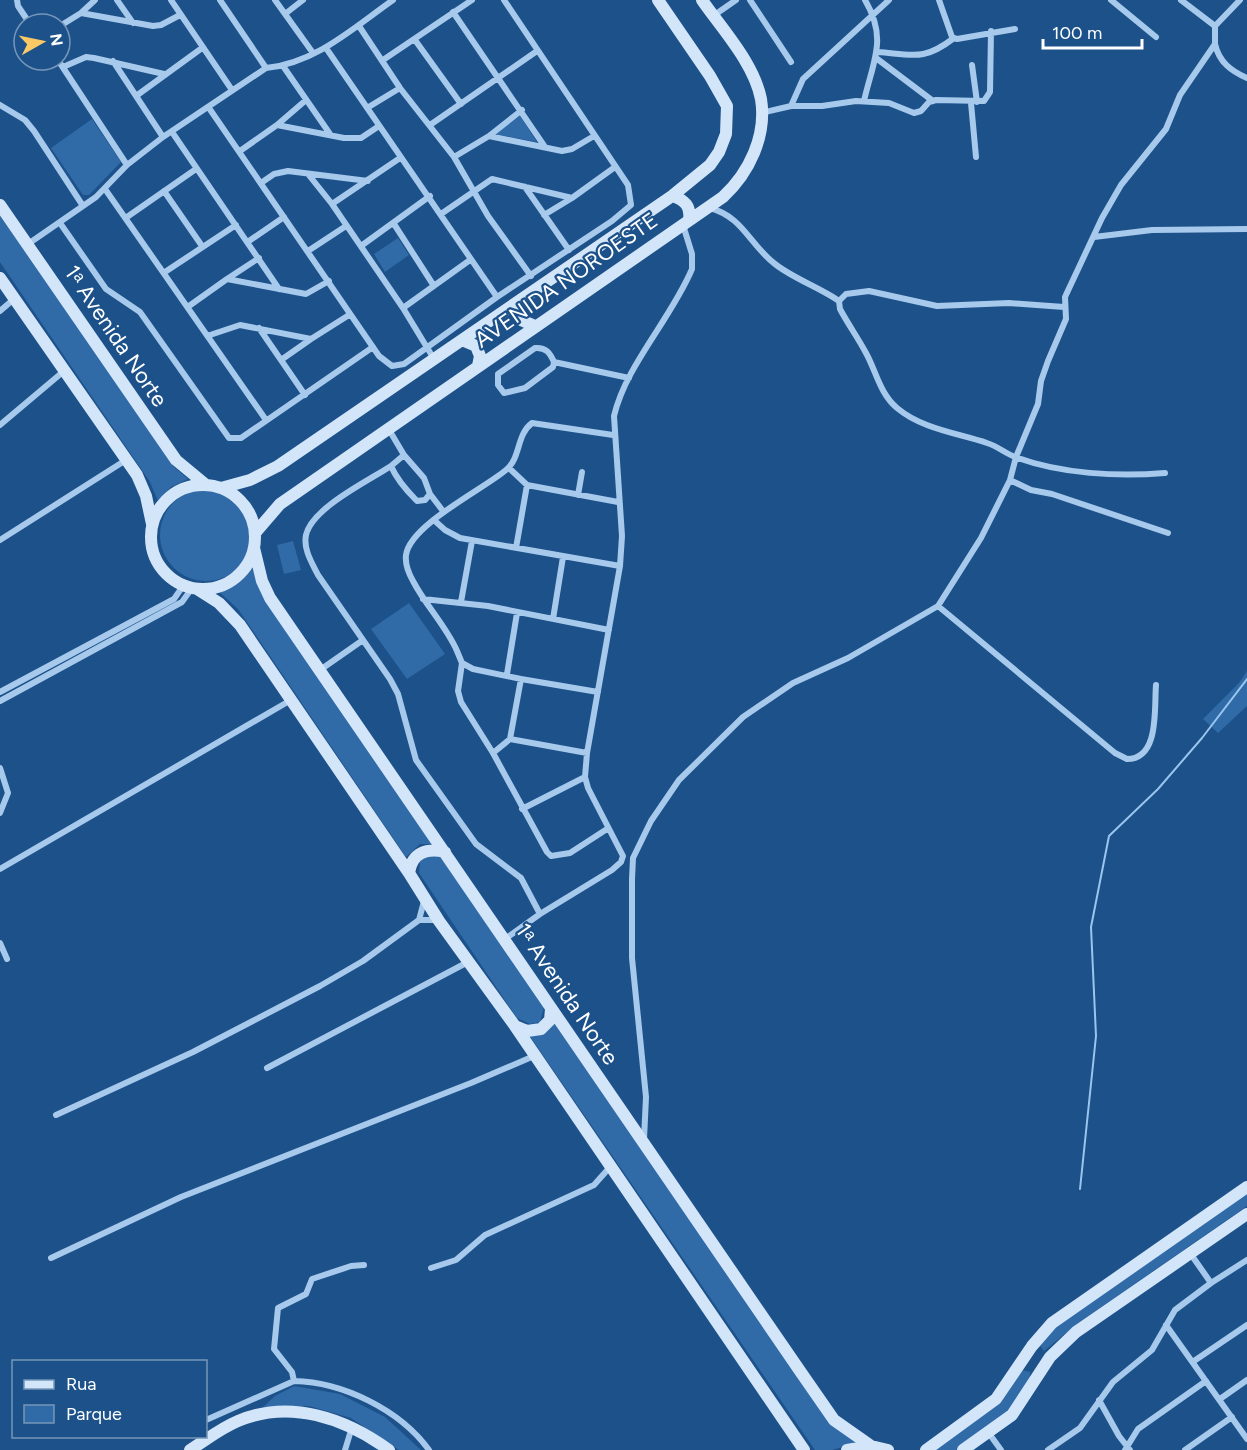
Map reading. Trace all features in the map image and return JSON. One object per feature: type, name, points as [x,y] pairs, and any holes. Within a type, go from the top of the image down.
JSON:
[{"type":"main road","name":"AVENIDA NOROESTE","points":[[221,488],[250,480],[271,470],[672,196],[710,165],[719,152],[726,134],[727,106],[658,0]]},
{"type":"main road","name":"AVENIDA NOROESTE","points":[[255,534],[280,504],[732,189],[748,169],[760,133],[760,98],[748,68],[702,0]]},
{"type":"main road","points":[[672,196],[686,203],[690,210],[686,222]]},
{"type":"main road","name":"1ᵃ Avenida Norte","points":[[0,205],[170,451],[188,472],[205,484]]},
{"type":"main road","points":[[0,278],[126,460],[146,495],[152,524],[153,554],[170,578],[219,603],[235,618],[409,873],[438,921],[515,1026],[804,1450]]},
{"type":"main road","points":[[522,300],[518,310],[521,320],[535,326]]},
{"type":"main road","points":[[462,340],[476,346],[480,356],[478,366]]},
{"type":"main road","points":[[152,524],[159,508],[171,495],[187,487],[205,484],[221,488],[234,495],[245,506],[255,534],[254,548],[249,562],[228,584],[213,589],[191,588]]},
{"type":"main road","name":"1ᵃ Avenida Norte","points":[[254,548],[262,581],[270,598],[551,1009],[834,1419],[871,1446]]},
{"type":"main road","points":[[409,873],[413,859],[421,853],[432,850],[445,852]]},
{"type":"main road","points":[[515,1026],[527,1031],[542,1029],[550,1020],[551,1009]]},
{"type":"main road","points":[[926,1450],[992,1403],[1032,1346],[1064,1314],[1247,1187]]},
{"type":"main road","points":[[963,1450],[1012,1415],[1050,1357],[1076,1332],[1247,1214]]},
{"type":"main road","points":[[1032,1346],[1039,1357],[1050,1357]]},
{"type":"main road","points":[[1020,1366],[1032,1370],[1035,1380]]},
{"type":"main road","points":[[190,1450],[236,1421],[259,1413],[298,1412],[321,1415],[352,1427],[389,1450]]},
{"type":"main road","points":[[847,1450],[871,1446],[888,1450]]},
{"type":"street","points":[[72,19],[95,0]]},
{"type":"street","points":[[117,0],[134,23]]},
{"type":"street","points":[[171,0],[232,90]]},
{"type":"street","points":[[220,0],[266,68]]},
{"type":"street","points":[[275,0],[312,53]]},
{"type":"street","points":[[285,14],[303,0]]},
{"type":"street","points":[[379,0],[384,6]]},
{"type":"street","points":[[27,245],[105,189],[127,165],[163,137],[209,108],[232,90],[266,68],[283,66],[326,48],[393,0]]},
{"type":"street","points":[[383,60],[471,0]]},
{"type":"street","points":[[209,108],[329,281],[349,315],[386,364],[397,366],[628,208],[631,193],[504,0]]},
{"type":"street","points":[[713,16],[736,0]]},
{"type":"street","points":[[750,0],[790,62]]},
{"type":"street","points":[[864,101],[877,55],[874,16],[865,0]]},
{"type":"street","points":[[791,106],[802,79],[889,0]]},
{"type":"street","points":[[939,0],[948,33],[954,38]]},
{"type":"street","points":[[1111,0],[1156,37]]},
{"type":"street","points":[[1181,0],[1215,26]]},
{"type":"street","points":[[1240,0],[1215,26],[1215,44],[1222,61],[1233,72],[1247,78]]},
{"type":"street","points":[[453,12],[522,110],[545,147]]},
{"type":"street","points":[[81,13],[134,23],[161,25],[180,15]]},
{"type":"street","points":[[359,26],[400,88],[453,157],[473,192],[531,276]]},
{"type":"street","points":[[877,55],[924,56],[936,52],[954,38],[1015,29]]},
{"type":"street","points":[[877,55],[933,101],[974,102],[987,99],[990,92],[991,31]]},
{"type":"street","points":[[415,40],[461,104]]},
{"type":"street","points":[[644,1141],[646,1096],[632,958],[633,858],[651,821],[679,780],[743,717],[793,683],[848,658],[938,606],[981,538],[1010,480],[1016,457],[1033,419],[1041,381],[1066,319],[1065,297],[1120,184],[1166,129],[1180,95],[1215,44]]},
{"type":"street","points":[[136,96],[202,48]]},
{"type":"street","points":[[326,48],[400,158],[430,196],[470,260],[497,297]]},
{"type":"street","points":[[430,125],[537,51]]},
{"type":"street","points":[[72,62],[86,57],[164,74]]},
{"type":"street","points":[[112,61],[163,137]]},
{"type":"street","points":[[972,65],[976,157]]},
{"type":"street","points":[[283,66],[330,134]]},
{"type":"street","points":[[67,72],[127,165]]},
{"type":"street","points":[[368,108],[400,88]]},
{"type":"street","points":[[240,151],[277,125],[306,100]]},
{"type":"street","points":[[761,113],[791,106],[822,106],[838,102],[864,101],[889,103],[915,113],[933,101]]},
{"type":"street","points":[[0,105],[25,120],[83,206]]},
{"type":"street","points":[[453,157],[489,136],[522,110]]},
{"type":"street","points":[[277,125],[345,138],[361,138],[379,126]]},
{"type":"street","points":[[172,132],[249,241],[279,290]]},
{"type":"street","points":[[489,136],[562,151],[573,149],[594,136]]},
{"type":"street","points":[[332,204],[400,158]]},
{"type":"street","points":[[544,214],[572,198],[615,167]]},
{"type":"street","points":[[127,217],[196,169]]},
{"type":"street","points":[[261,183],[280,171],[368,181]]},
{"type":"street","points":[[308,174],[361,246],[434,359]]},
{"type":"street","points":[[441,214],[492,179],[572,198]]},
{"type":"street","points":[[525,186],[569,250]]},
{"type":"street","points":[[105,189],[210,335],[266,420]]},
{"type":"street","points":[[164,191],[202,246]]},
{"type":"street","points":[[361,246],[430,196]]},
{"type":"street","points":[[707,208],[730,216],[755,245],[784,270],[839,301]]},
{"type":"street","points":[[249,241],[284,217]]},
{"type":"street","points":[[505,939],[540,914],[612,870],[621,862],[623,856],[608,829],[585,777],[586,753],[620,566],[622,536],[613,435],[618,400],[692,269],[692,254],[686,222]]},
{"type":"street","points":[[60,223],[106,289],[140,312],[226,436],[238,439],[373,347]]},
{"type":"street","points":[[394,224],[434,286]]},
{"type":"street","points":[[165,272],[236,225]]},
{"type":"street","points":[[308,251],[346,226]]},
{"type":"street","points":[[1094,237],[1164,230],[1247,229]]},
{"type":"street","points":[[189,306],[259,258]]},
{"type":"street","points":[[403,308],[470,260]]},
{"type":"street","points":[[227,279],[306,294],[329,281]]},
{"type":"street","points":[[839,301],[846,294],[869,291],[937,306],[1009,303],[1064,307]]},
{"type":"street","points":[[0,311],[14,299]]},
{"type":"street","points":[[839,301],[840,309],[867,354],[883,390],[897,408],[933,427],[997,446],[1016,457],[1097,473],[1166,473]]},
{"type":"street","points":[[281,360],[349,315]]},
{"type":"street","points":[[210,335],[235,325],[311,339]]},
{"type":"street","points":[[259,328],[305,395]]},
{"type":"street","points":[[554,362],[548,373],[520,391],[504,393],[498,385],[498,374],[535,348],[545,349],[554,362],[629,378]]},
{"type":"street","points":[[0,424],[64,371]]},
{"type":"street","points":[[608,829],[570,852],[551,856],[522,809],[493,753],[460,702],[458,691],[462,663],[452,640],[411,578],[405,557],[408,547],[417,534],[444,511],[509,468],[525,429],[535,422],[613,435]]},
{"type":"street","points":[[388,429],[404,455],[424,478],[430,494],[444,511]]},
{"type":"street","points":[[404,455],[315,517],[306,537],[309,557],[318,575],[398,694],[416,760],[476,844],[520,878],[540,914]]},
{"type":"street","points":[[0,540],[126,460]]},
{"type":"street","points":[[391,466],[417,501],[425,500],[430,494]]},
{"type":"street","points":[[509,468],[527,485],[618,502]]},
{"type":"street","points":[[578,495],[582,472]]},
{"type":"street","points":[[1010,480],[1031,490],[1052,494],[1168,533]]},
{"type":"street","points":[[516,548],[527,485]]},
{"type":"street","points":[[435,521],[452,535],[471,540],[620,566]]},
{"type":"street","points":[[462,602],[471,540]]},
{"type":"street","points":[[553,619],[563,557]]},
{"type":"street","points":[[0,692],[191,588]]},
{"type":"street","points":[[0,701],[182,602],[191,588]]},
{"type":"street","points":[[423,599],[462,602],[609,630]]},
{"type":"street","points":[[938,606],[1115,753],[1127,759],[1141,756],[1149,746],[1156,685]]},
{"type":"street","points":[[507,674],[517,613]]},
{"type":"street","points":[[320,670],[363,640]]},
{"type":"street","points":[[462,663],[473,669],[598,692]]},
{"type":"street","points":[[493,753],[510,739],[522,679]]},
{"type":"street","points":[[0,869],[292,700]]},
{"type":"street","points":[[510,739],[586,753]]},
{"type":"street","points":[[0,768],[8,792],[0,813]]},
{"type":"street","points":[[522,809],[585,777]]},
{"type":"street","points":[[623,856],[633,858]]},
{"type":"street","points":[[419,921],[425,899]]},
{"type":"street","points":[[57,1114],[193,1052],[320,986],[363,961],[419,921],[438,921]]},
{"type":"street","points":[[0,944],[7,959]]},
{"type":"street","points":[[267,1068],[469,962]]},
{"type":"street","points":[[51,1258],[181,1197],[534,1056]]},
{"type":"street","points":[[431,1268],[456,1260],[478,1240],[494,1231],[594,1185],[611,1166]]},
{"type":"street","points":[[1190,1252],[1211,1283]]},
{"type":"street","points":[[1048,1450],[1080,1428],[1113,1382],[1152,1350],[1175,1310],[1247,1260]]},
{"type":"street","points":[[294,1381],[292,1372],[274,1349],[278,1308],[306,1294],[312,1279],[351,1266],[364,1265]]},
{"type":"street","points":[[1166,1325],[1194,1361],[1246,1437]]},
{"type":"street","points":[[1194,1361],[1247,1325]]},
{"type":"street","points":[[1220,1399],[1247,1380]]},
{"type":"street","points":[[207,1420],[294,1381],[326,1384],[362,1398],[413,1431],[429,1450]]},
{"type":"street","points":[[1099,1400],[1127,1448],[1148,1421],[1206,1381]]},
{"type":"street","points":[[1185,1450],[1232,1417]]},
{"type":"street","points":[[345,1450],[352,1427]]},
{"type":"street","points":[[988,1432],[1001,1450]]},
{"type":"green space","points":[[520,116],[537,142],[495,134]]},
{"type":"green space","points":[[92,119],[121,162],[89,195],[83,195],[51,148]]},
{"type":"green space","points":[[0,212],[174,467],[188,479],[171,487],[158,501],[150,482],[0,262]]},
{"type":"green space","points":[[398,238],[409,255],[385,272],[374,254]]},
{"type":"green space","points":[[206,489],[224,493],[238,503],[248,517],[252,535],[248,553],[238,567],[224,577],[206,581],[188,577],[174,567],[164,553],[160,535],[164,517],[174,503],[188,493]]},
{"type":"green space","points":[[293,541],[301,570],[284,574],[277,545]]},
{"type":"green space","points":[[252,568],[264,595],[433,844],[420,844],[406,857],[238,609],[217,590],[241,580]]},
{"type":"green space","points":[[409,603],[445,654],[407,679],[371,629]]},
{"type":"green space","points":[[1247,671],[1247,706],[1218,733],[1203,719],[1239,683]]},
{"type":"green space","points":[[426,854],[444,857],[545,1004],[540,1022],[530,1024],[517,1018],[419,873],[420,861]]},
{"type":"green space","points":[[555,1022],[856,1443],[832,1450],[815,1450],[527,1032]]},
{"type":"green space","points":[[1247,1187],[1247,1206],[1078,1323],[1044,1351],[1038,1343],[1058,1320]]},
{"type":"green space","points":[[1022,1370],[1030,1372],[1030,1379],[1010,1410],[956,1450],[932,1450]]},
{"type":"green space","points":[[294,1386],[340,1394],[385,1417],[421,1450],[399,1450],[351,1418],[309,1406],[262,1408],[275,1396]]},
{"type":"waterway","points":[[1080,1189],[1096,1036],[1091,927],[1109,836],[1158,789],[1202,738],[1247,679]]}]
